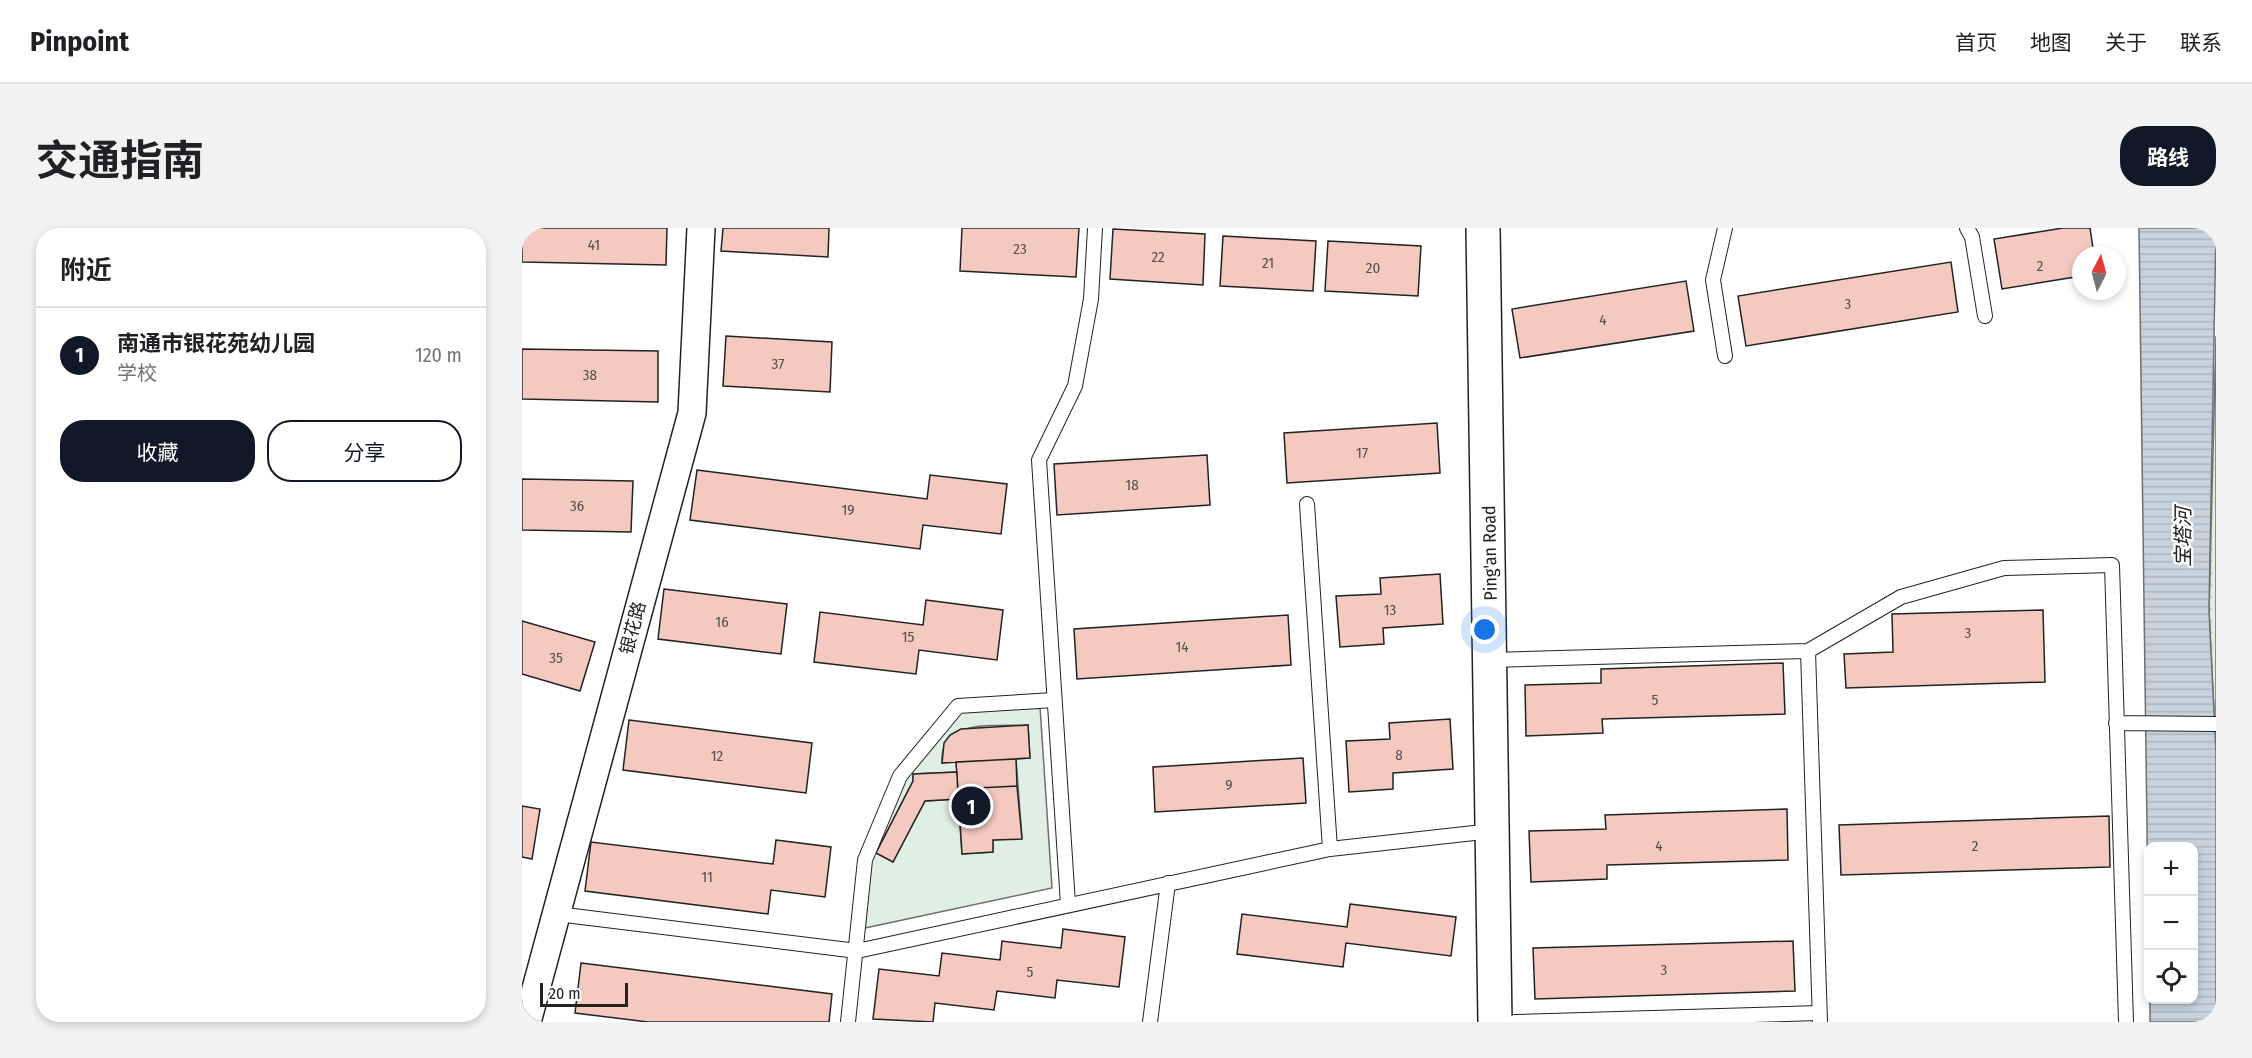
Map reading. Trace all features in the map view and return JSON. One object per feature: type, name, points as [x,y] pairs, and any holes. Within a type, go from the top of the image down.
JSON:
[{"type":"street","name":"银花路","points":[[527,1022],[692,413],[701,228]]},
{"type":"street","name":"Ping'an Road","points":[[1483,228],[1492,660],[1495,1022]]},
{"type":"lane","points":[[1068,904],[1039,460],[1075,386],[1091,299],[1095,228]]},
{"type":"lane","points":[[1725,228],[1713,280],[1725,356]]},
{"type":"lane","points":[[1967,228],[1972,237],[1985,316]]},
{"type":"lane","points":[[1307,504],[1330,849]]},
{"type":"lane","points":[[1492,660],[1808,651],[1901,597],[2004,568],[2112,565],[2126,1022]]},
{"type":"lane","points":[[1515,1022],[1820,1017],[1808,651]]},
{"type":"lane","points":[[848,1022],[865,860],[900,776],[958,706],[1054,700]]},
{"type":"lane","points":[[2116,723],[2216,724]]},
{"type":"lane","points":[[556,914],[857,951],[1330,849],[1492,831]]},
{"type":"lane","points":[[1150,1022],[1168,884]]},
{"type":"green space","points":[[2216,336],[2216,752],[2209,611]]},
{"type":"green space","points":[[1040,707],[1052,888],[865,928],[871,862],[905,779],[961,712]],"holes":[[[1028,725],[1030,758],[1016,759],[1022,838],[993,840],[993,852],[962,854],[958,799],[925,801],[893,862],[876,853],[913,781],[913,774],[957,772],[956,762],[942,763],[944,748],[950,738],[959,731],[986,726]]]},
{"type":"water","name":"宝塔河","points":[[2139,228],[2216,228],[2209,611],[2216,752],[2216,1022],[2150,1022],[2150,1004],[2198,1004],[2198,842],[2147,842]]},
{"type":"building","points":[[522,228],[667,228],[666,265],[522,262]]},
{"type":"building","points":[[723,228],[829,228],[828,257],[721,251]]},
{"type":"building","points":[[962,228],[1079,228],[1076,277],[960,271]]},
{"type":"building","points":[[2063,228],[2090,228],[2093,246],[2072,246],[2072,277],[2002,289],[1994,239]]},
{"type":"building","points":[[1113,229],[1205,234],[1203,285],[1110,279]]},
{"type":"building","points":[[1223,236],[1316,241],[1313,291],[1220,286]]},
{"type":"building","points":[[1328,241],[1421,246],[1418,296],[1325,291]]},
{"type":"building","points":[[1951,262],[1958,312],[1746,346],[1738,296]]},
{"type":"building","points":[[1686,281],[1694,331],[1520,358],[1512,309]]},
{"type":"building","points":[[726,336],[832,342],[830,392],[723,386]]},
{"type":"building","points":[[522,349],[658,351],[658,402],[522,399]]},
{"type":"building","points":[[1437,423],[1440,473],[1287,483],[1284,433]]},
{"type":"building","points":[[1207,455],[1210,505],[1057,515],[1054,464]]},
{"type":"building","points":[[697,470],[927,499],[930,475],[1007,484],[1001,534],[923,525],[920,549],[690,520]]},
{"type":"building","points":[[522,479],[633,481],[631,532],[522,530]]},
{"type":"building","points":[[1440,574],[1443,624],[1383,628],[1384,644],[1340,647],[1336,596],[1381,594],[1380,578]]},
{"type":"building","points":[[664,589],[787,604],[781,654],[658,639]]},
{"type":"building","points":[[926,600],[1003,610],[997,660],[919,650],[916,674],[814,662],[820,612],[923,625]]},
{"type":"building","points":[[2043,610],[2045,682],[1846,688],[1844,654],[1893,652],[1892,614]]},
{"type":"building","points":[[1288,615],[1291,665],[1077,679],[1074,629]]},
{"type":"building","points":[[522,621],[595,642],[580,691],[522,674]]},
{"type":"building","points":[[1783,663],[1785,714],[1602,719],[1603,733],[1526,736],[1525,685],[1601,683],[1601,669]]},
{"type":"building","points":[[1450,719],[1453,769],[1393,773],[1393,789],[1349,792],[1346,741],[1390,739],[1389,723]]},
{"type":"building","points":[[629,720],[812,743],[806,793],[623,770]]},
{"type":"building","points":[[1028,725],[1030,758],[942,763],[944,743],[950,735],[961,729]]},
{"type":"building","points":[[1303,758],[1306,803],[1155,812],[1153,767]]},
{"type":"building","points":[[1016,759],[1017,786],[958,789],[956,762]]},
{"type":"building","points":[[957,772],[958,799],[925,801],[893,862],[876,853],[913,781],[913,774]]},
{"type":"building","points":[[1017,786],[1022,839],[993,840],[993,852],[962,854],[958,789]]},
{"type":"building","points":[[522,806],[540,809],[532,859],[522,857]]},
{"type":"building","points":[[1787,809],[1788,860],[1607,865],[1607,879],[1531,882],[1529,831],[1606,829],[1605,815]]},
{"type":"building","points":[[2109,816],[2110,867],[1841,875],[1839,825]]},
{"type":"building","points":[[776,840],[831,847],[825,897],[771,890],[768,914],[585,891],[591,842],[773,864]]},
{"type":"building","points":[[1350,904],[1456,917],[1451,956],[1346,943],[1343,967],[1237,954],[1242,914],[1347,927]]},
{"type":"building","points":[[1063,929],[1125,937],[1119,987],[1057,980],[1055,998],[997,991],[994,1010],[935,1003],[933,1022],[873,1019],[879,969],[939,976],[942,953],[1000,960],[1002,941],[1061,948]]},
{"type":"building","points":[[1793,941],[1795,991],[1535,999],[1533,948]]},
{"type":"building","points":[[581,963],[832,994],[829,1022],[648,1022],[575,1013]]},
{"type":"place","name":"南通市银花苑幼儿园","points":[[971,806]]}]
